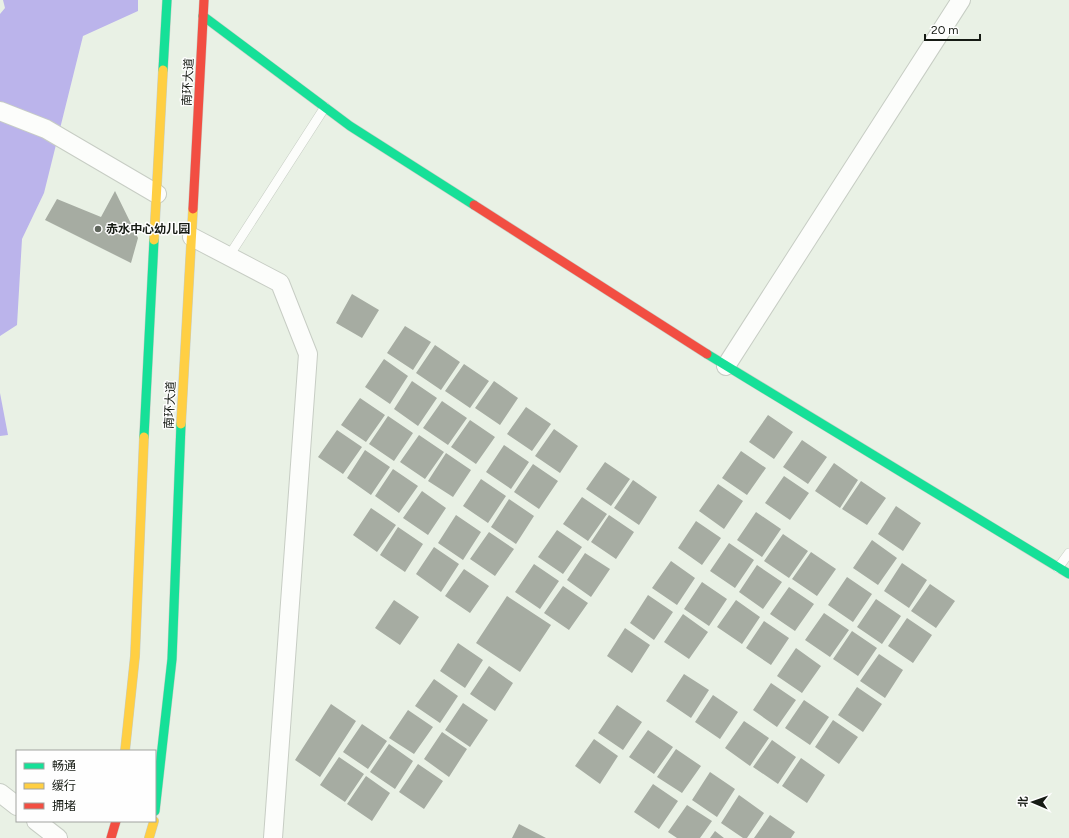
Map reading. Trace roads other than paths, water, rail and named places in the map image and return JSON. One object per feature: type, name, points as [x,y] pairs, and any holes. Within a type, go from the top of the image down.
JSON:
[{"type":"main road","name":"南环大道","points":[[125,750],[136,656],[142,466],[167,0]]},
{"type":"main road","name":"南环大道","points":[[156,802],[172,659],[179,468],[204,0]]},
{"type":"main road","points":[[203,16],[350,126],[726,366],[1069,574]]},
{"type":"main road","points":[[111,838],[116,822]]},
{"type":"main road","points":[[149,838],[154,822]]},
{"type":"street","points":[[726,366],[961,0]]},
{"type":"street","points":[[0,111],[46,129],[157,194]]},
{"type":"street","points":[[192,237],[280,283],[308,354],[273,838]]},
{"type":"street","points":[[0,793],[16,805]]},
{"type":"street","points":[[37,822],[58,838]]},
{"type":"lane","points":[[229,256],[325,107]]},
{"type":"lane","points":[[1058,568],[1069,552]]},
{"type":"place","name":"赤水中心幼儿园","points":[[98,229]]}]
